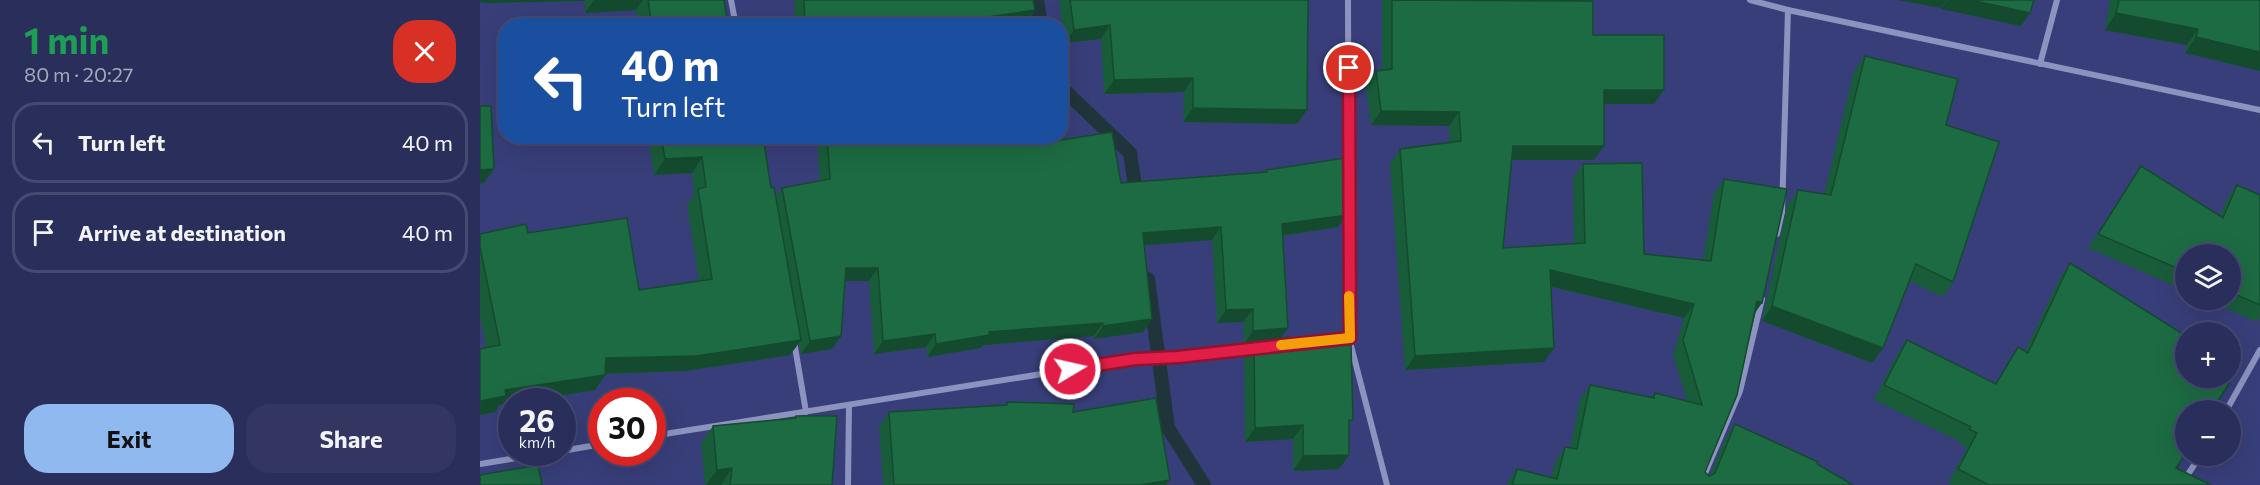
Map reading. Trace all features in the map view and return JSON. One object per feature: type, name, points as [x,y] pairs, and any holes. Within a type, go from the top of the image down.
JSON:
[{"type":"street","points":[[731,0],[734,18]]},
{"type":"street","points":[[1348,0],[1350,338],[1386,485]]},
{"type":"street","points":[[1750,0],[2260,110]]},
{"type":"street","points":[[2040,64],[2057,0]]},
{"type":"street","points":[[1774,245],[1782,212],[1788,10]]},
{"type":"street","points":[[1700,485],[1740,391],[1764,290]]},
{"type":"street","points":[[792,331],[806,412]]},
{"type":"street","points":[[1269,347],[1350,338]]},
{"type":"street","points":[[666,434],[1136,359],[1258,348]]},
{"type":"street","points":[[2232,400],[2260,350]]},
{"type":"street","points":[[848,485],[849,405]]},
{"type":"street","points":[[480,464],[498,461]]},
{"type":"street","points":[[2181,485],[2193,466]]},
{"type":"building","points":[[648,0],[724,0],[727,18],[651,18]]},
{"type":"building","points":[[804,0],[1033,0],[1035,10],[980,18],[805,18]]},
{"type":"building","points":[[1070,0],[1308,0],[1307,110],[1193,108],[1193,78],[1114,80],[1110,25],[1074,30]]},
{"type":"building","points":[[1392,0],[1593,1],[1593,35],[1664,35],[1664,90],[1604,90],[1604,146],[1513,146],[1503,248],[1585,243],[1583,164],[1642,163],[1644,254],[1711,261],[1724,179],[1787,189],[1762,303],[1757,301],[1737,395],[1705,472],[1709,476],[1715,473],[1735,424],[1818,462],[1817,464],[1853,485],[1512,485],[1517,469],[1557,479],[1565,447],[1577,449],[1590,385],[1654,398],[1655,393],[1702,405],[1683,340],[1694,304],[1550,270],[1554,348],[1415,356],[1400,149],[1461,141],[1459,112],[1381,111],[1376,71],[1392,69]]},
{"type":"building","points":[[1971,0],[2034,0],[2030,13]]},
{"type":"building","points":[[2119,0],[2260,0],[2260,52],[2196,37],[2198,29],[2116,13]]},
{"type":"building","points":[[1865,56],[1958,79],[1946,125],[1999,142],[1953,282],[1916,264],[1883,348],[1772,306],[1798,190],[1831,195]]},
{"type":"building","points":[[480,106],[491,106],[494,169],[480,170]]},
{"type":"building","points":[[1112,132],[1121,183],[1267,172],[1266,170],[1345,158],[1347,215],[1282,224],[1288,328],[1253,331],[1253,309],[1226,310],[1221,227],[1143,233],[1152,319],[1103,326],[1103,323],[989,332],[990,335],[936,344],[935,334],[883,341],[878,268],[846,268],[841,336],[810,341],[782,188],[830,179],[828,144],[1030,145],[1068,144],[1068,139]]},
{"type":"building","points":[[662,144],[764,144],[801,340],[696,356],[606,358],[605,375],[518,388],[498,388],[498,398],[480,401],[480,349],[500,345],[480,247],[480,234],[526,224],[528,233],[627,218],[639,290],[712,279],[698,189],[706,187],[702,157],[665,159]]},
{"type":"building","points":[[2141,166],[2223,218],[2237,185],[2260,195],[2260,305],[2241,297],[2241,244],[2175,244],[2175,267],[2098,234]]},
{"type":"building","points":[[2070,263],[2175,329],[2175,388],[2226,388],[2219,400],[2175,400],[2175,466],[2211,485],[1989,485],[1958,469],[1977,433],[1969,429],[1971,427],[1884,385],[1907,340],[1996,384],[2018,347],[2028,353]]},
{"type":"building","points":[[1289,337],[1290,347],[1351,344],[1353,420],[1349,420],[1349,455],[1303,456],[1303,425],[1255,428],[1254,341]]},
{"type":"building","points":[[1156,398],[1170,480],[1140,485],[894,485],[889,412],[1007,405],[1007,402],[1074,404],[1073,412]]},
{"type":"building","points":[[796,416],[837,416],[832,485],[730,485],[732,468],[717,470],[713,426],[796,418]]},
{"type":"building","points":[[538,466],[542,485],[480,485],[480,475]]},
{"type":"waterway","points":[[1037,0],[1040,18]]},
{"type":"waterway","points":[[1068,94],[1130,153],[1137,200]]},
{"type":"waterway","points":[[1148,279],[1168,428],[1204,485]]},
{"type":"slow traffic","points":[[1281,345],[1350,338],[1349,296]]},
{"type":"route","points":[[1070,369],[1136,359],[1178,357],[1350,338],[1349,68]]}]
